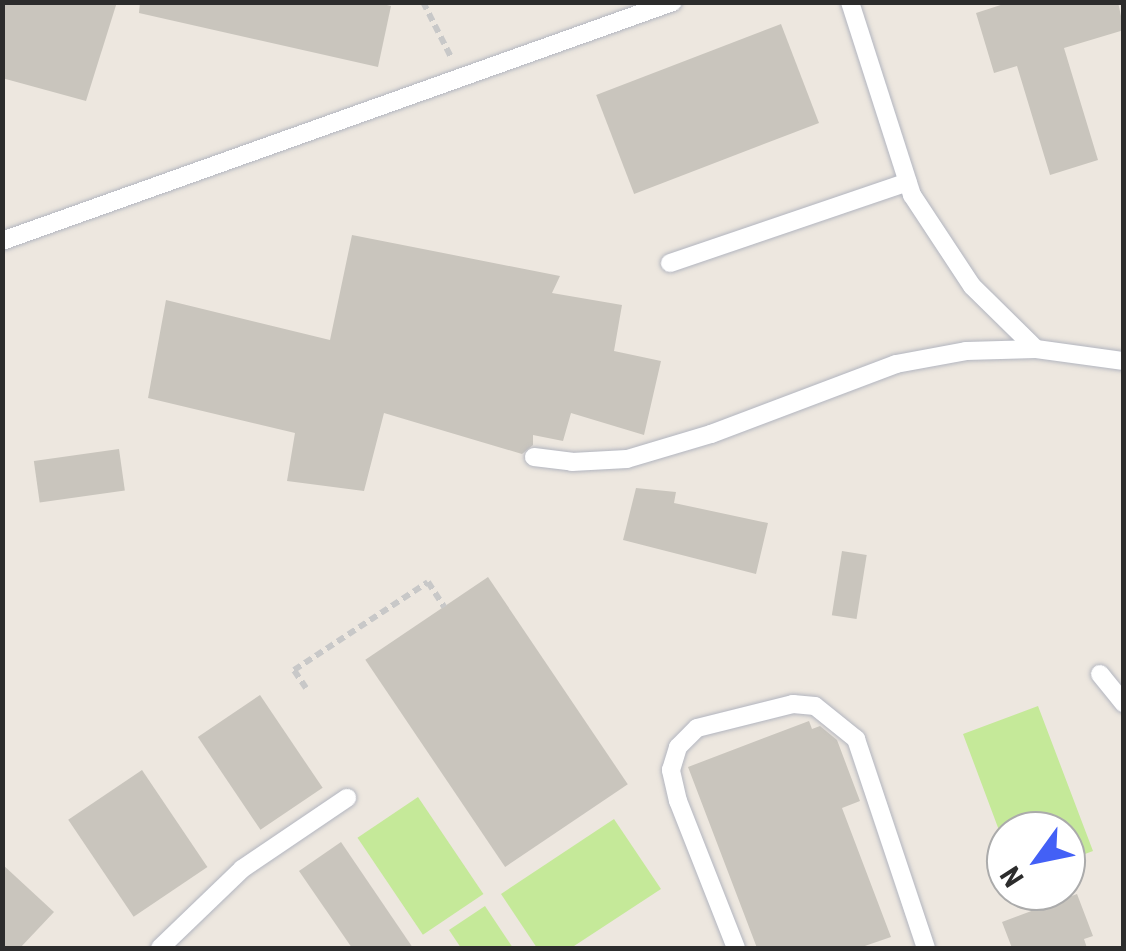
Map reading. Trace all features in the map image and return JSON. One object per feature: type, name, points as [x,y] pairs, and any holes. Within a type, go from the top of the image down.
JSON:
[{"type":"lane","points":[[2,240],[673,2]]},
{"type":"lane","points":[[850,2],[908,182],[972,286],[1036,349]]},
{"type":"lane","points":[[670,262],[908,182]]},
{"type":"lane","points":[[534,457],[572,462],[627,459],[711,434],[896,364],[966,351],[1036,349],[1124,360]]},
{"type":"lane","points":[[1100,674],[1124,704]]},
{"type":"lane","points":[[736,948],[678,801],[671,770],[678,747],[696,728],[793,704],[824,712],[856,740],[926,948]]},
{"type":"lane","points":[[160,948],[242,868],[348,798]]},
{"type":"path","points":[[422,2],[461,78]]},
{"type":"path","points":[[306,688],[294,670],[428,582],[442,604]]},
{"type":"green space","points":[[1038,706],[1078,811],[992,811],[963,734]]},
{"type":"green space","points":[[418,797],[483,894],[423,935],[357,838]]},
{"type":"green space","points":[[614,819],[661,889],[571,948],[537,948],[501,894]]},
{"type":"green space","points":[[1086,833],[1093,851],[1086,854]]},
{"type":"green space","points":[[485,906],[513,948],[461,948],[449,930]]},
{"type":"building","points":[[2,2],[117,2],[86,101],[2,78]]},
{"type":"building","points":[[140,2],[374,2],[391,6],[378,67],[139,13]]},
{"type":"building","points":[[1010,2],[1118,2],[1124,30],[1064,48],[1098,160],[1050,175],[1017,66],[994,73],[976,13]]},
{"type":"building","points":[[781,24],[819,123],[634,194],[596,95]]},
{"type":"building","points":[[352,235],[560,276],[552,293],[622,305],[614,351],[661,361],[644,435],[571,413],[563,441],[533,435],[533,445],[522,454],[384,413],[364,491],[287,481],[295,433],[148,398],[166,300],[330,340]]},
{"type":"building","points":[[119,449],[125,491],[40,503],[34,461]]},
{"type":"building","points":[[636,488],[676,492],[674,503],[768,523],[756,574],[623,540]]},
{"type":"building","points":[[842,551],[867,555],[857,619],[832,615]]},
{"type":"building","points":[[488,577],[628,784],[505,867],[365,660]]},
{"type":"building","points":[[260,695],[323,788],[260,830],[198,737]]},
{"type":"building","points":[[809,721],[812,729],[820,726],[837,740],[860,801],[842,808],[891,937],[859,948],[757,948],[688,767]]},
{"type":"building","points":[[142,770],[207,867],[134,917],[68,820]]},
{"type":"building","points":[[341,842],[413,948],[352,948],[299,871]]},
{"type":"building","points":[[2,864],[54,912],[20,948],[2,948]]},
{"type":"building","points":[[1031,911],[1083,911],[1093,936],[1084,939],[1087,948],[1012,948],[1002,922]]}]
